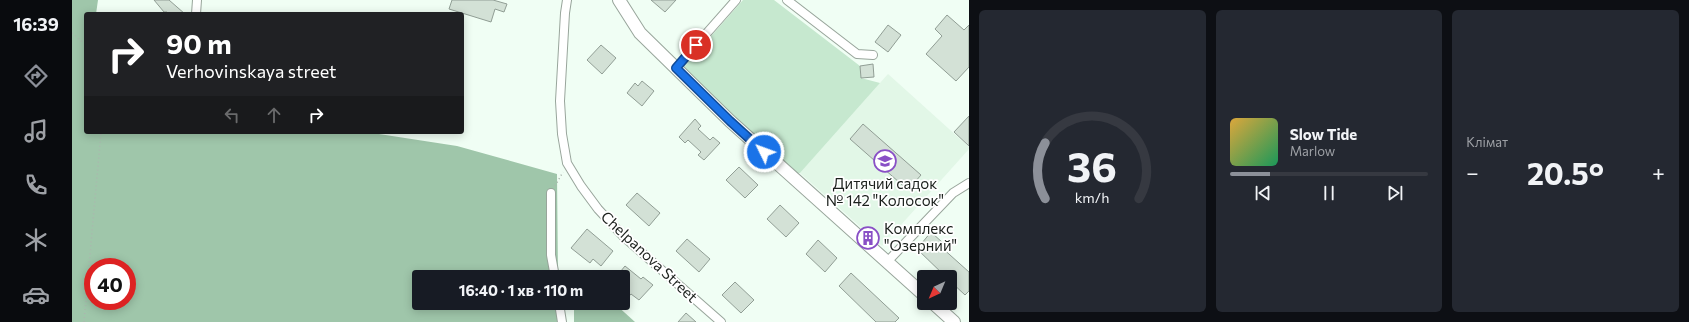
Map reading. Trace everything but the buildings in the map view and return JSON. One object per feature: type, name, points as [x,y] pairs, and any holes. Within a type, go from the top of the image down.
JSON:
[{"type":"street","points":[[196,12],[197,0]]},
{"type":"street","name":"Chelpanova Street","points":[[567,0],[560,101],[562,134],[567,163],[593,203],[624,237],[721,322]]},
{"type":"street","points":[[618,0],[640,33],[730,121],[917,289]]},
{"type":"street","points":[[676,68],[736,0]]},
{"type":"street","points":[[787,0],[857,54],[873,55]]},
{"type":"street","points":[[887,262],[953,193],[969,183]]},
{"type":"street","points":[[551,193],[551,256],[554,270]]},
{"type":"street","points":[[560,310],[562,322]]},
{"type":"street","points":[[941,310],[954,322]]},
{"type":"path","points":[[72,33],[84,43]]},
{"type":"path","points":[[84,322],[101,134]]},
{"type":"path","points":[[551,193],[567,163]]},
{"type":"shaded area","points":[[743,0],[774,0],[860,66],[861,78],[880,83],[800,173],[795,173],[682,69]]},
{"type":"shaded area","name":"Дитячий садок № 142 \"Колосок\"","points":[[888,74],[969,147],[969,149],[882,246],[800,173]]},
{"type":"green space","points":[[72,0],[98,0],[96,12],[84,12],[84,134],[379,134],[457,146],[557,174],[558,270],[412,270],[412,310],[559,310],[559,322],[72,322]]},
{"type":"green space","points":[[574,310],[622,310],[635,322],[574,322]]},
{"type":"place","name":"Дитячий садок № 142 \"Колосок\"","points":[[885,161]]},
{"type":"place","name":"Комплекс \"Озерний\"","points":[[868,238]]},
{"type":"route","points":[[696,45],[676,68],[764,152]]}]
